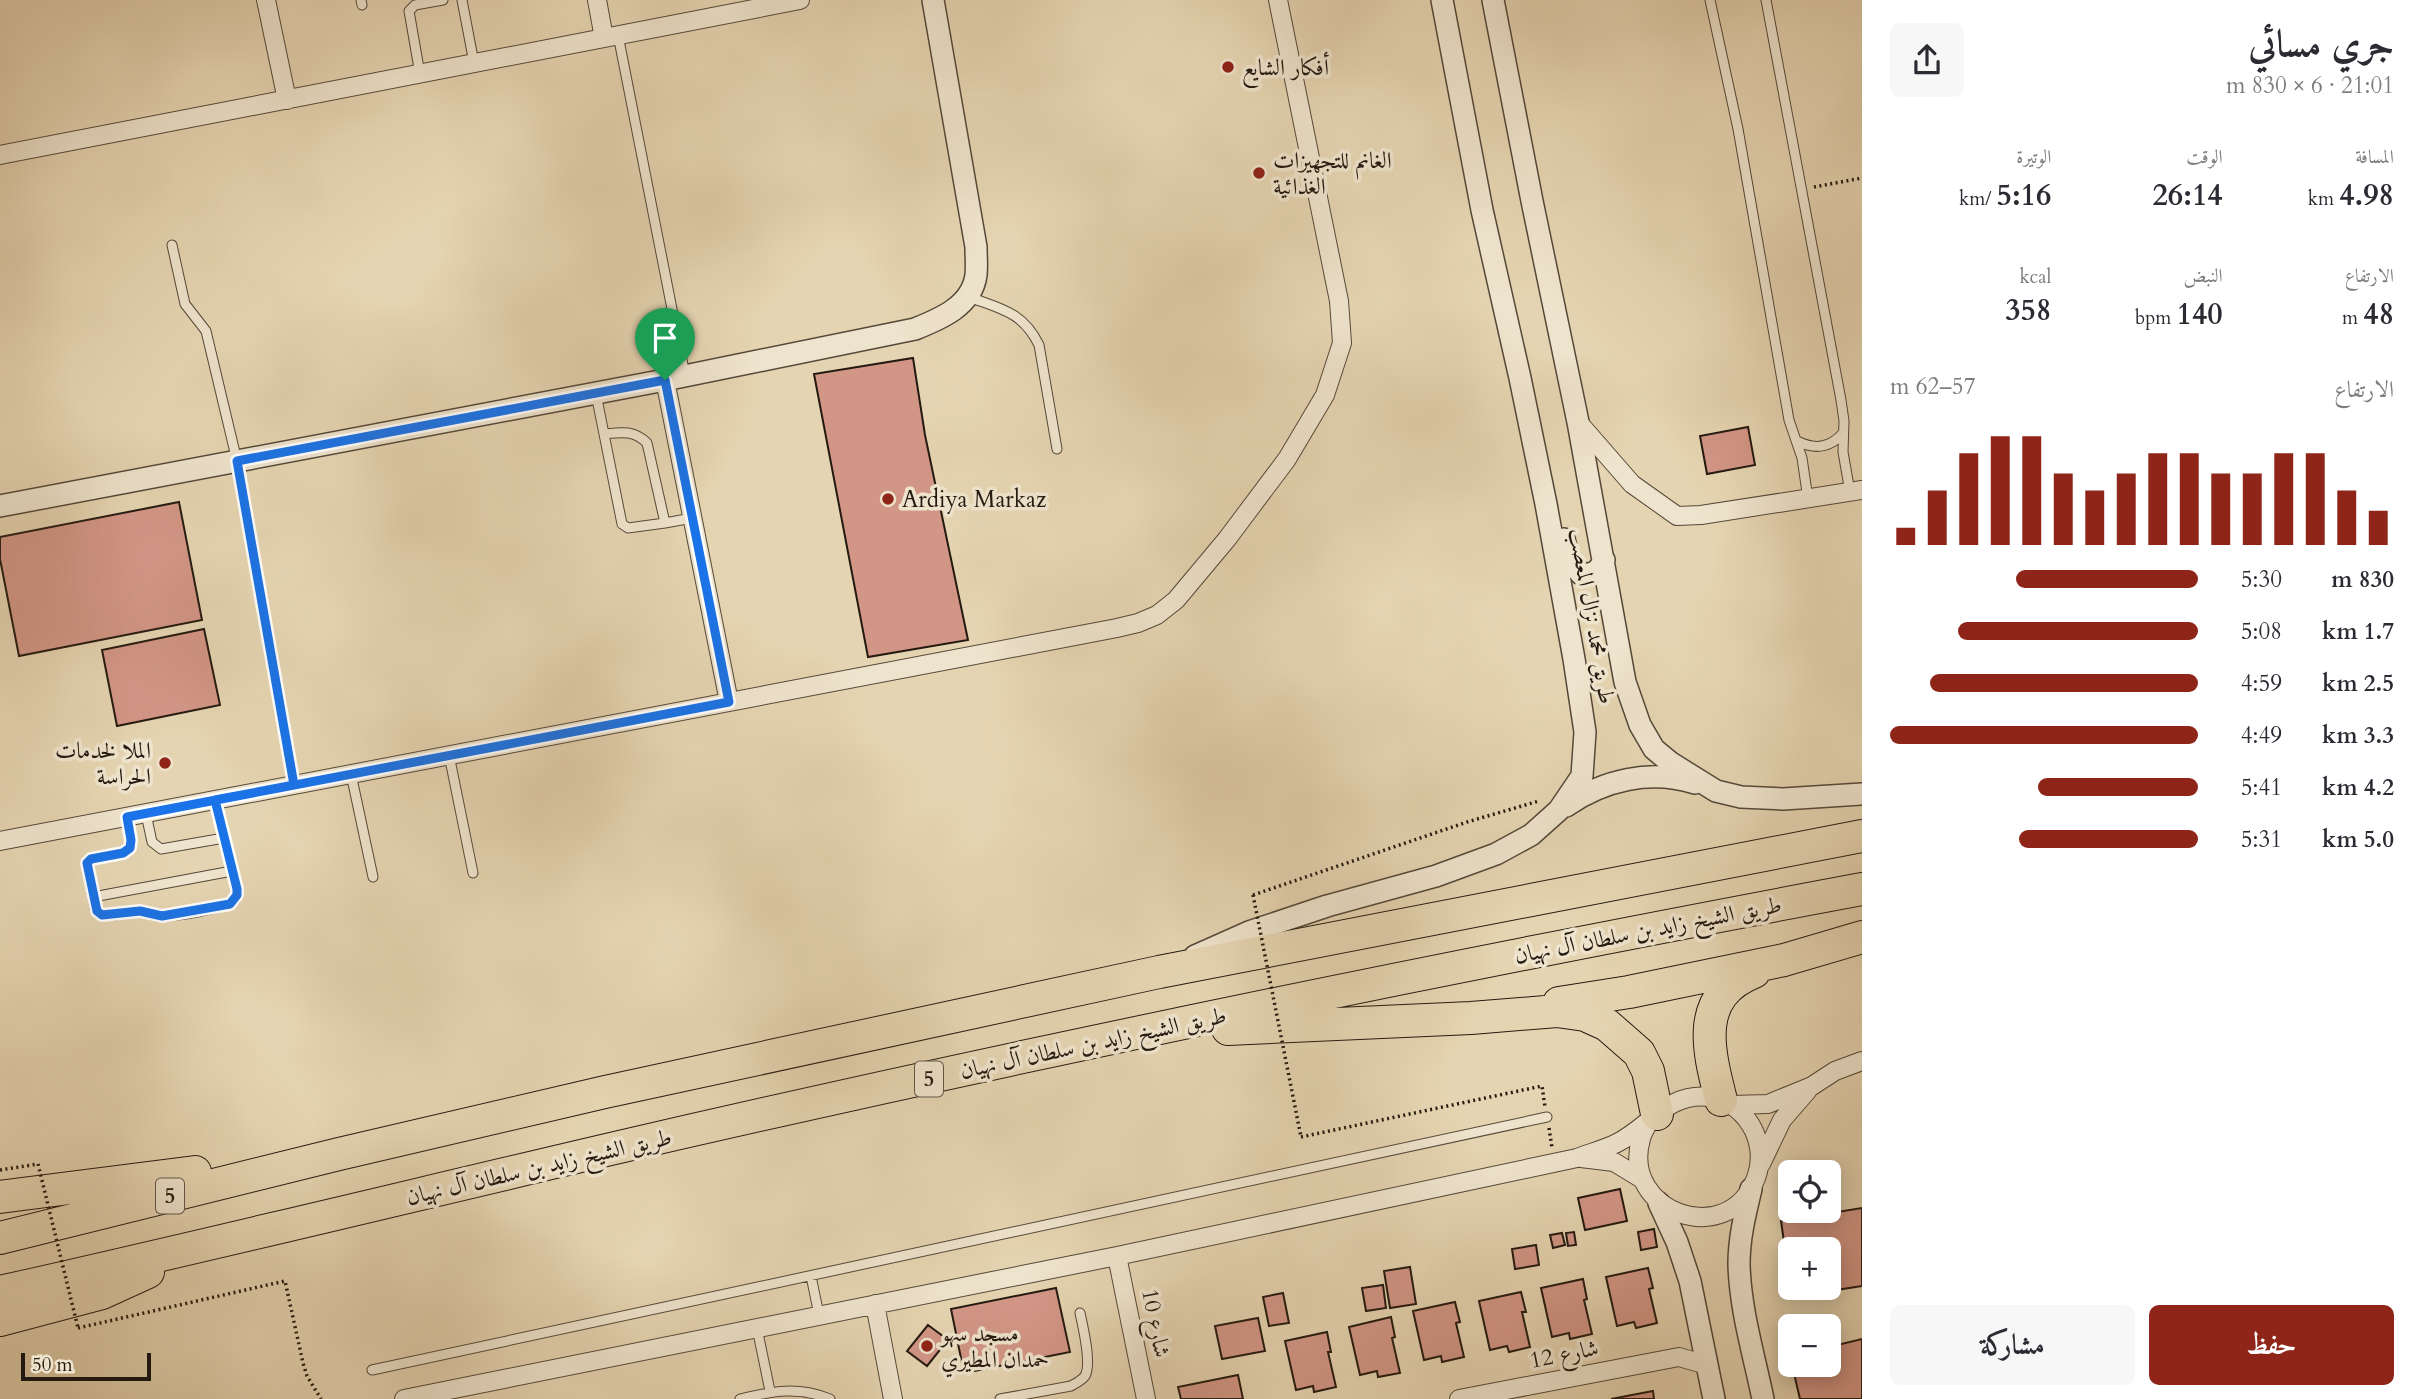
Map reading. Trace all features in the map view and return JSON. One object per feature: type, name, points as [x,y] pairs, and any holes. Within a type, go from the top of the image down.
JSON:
[{"type":"highway","name":"5","points":[[0,1238],[339,1154],[605,1092],[1159,972],[1862,836]]},
{"type":"highway","name":"طريق الشيخ زايد بن سلطان آل نهيان","points":[[0,1292],[617,1148],[1145,1032],[1499,959],[1862,889]]},
{"type":"highway","points":[[1471,1018],[1629,992],[1784,960],[1862,937]]},
{"type":"highway","points":[[1726,1102],[1710,1051],[1709,1031],[1717,1001],[1726,988],[1743,977],[1784,960]]},
{"type":"highway","points":[[1145,1032],[1471,1018],[1557,1011],[1585,1015],[1608,1025],[1639,1053],[1648,1071],[1653,1117]]},
{"type":"highway","points":[[0,1197],[339,1154]]},
{"type":"highway","points":[[0,1320],[102,1293],[144,1275],[182,1251]]},
{"type":"highway","points":[[0,1340],[68,1316],[102,1293]]},
{"type":"street","points":[[266,0],[286,100]]},
{"type":"street","points":[[597,0],[611,37]]},
{"type":"street","points":[[0,155],[800,0]]},
{"type":"street","points":[[0,506],[675,378],[915,328],[955,310],[967,296],[976,278],[976,247],[933,0]]},
{"type":"street","points":[[0,841],[1138,623],[1157,615],[1176,600],[1227,539],[1287,459],[1325,395],[1342,343],[1339,301],[1278,0]]},
{"type":"street","name":"طريق محمد نزال المعصب","points":[[1159,972],[1249,932],[1327,906],[1436,876],[1496,854],[1531,835],[1565,801],[1582,776],[1585,732],[1574,659],[1520,378],[1482,211],[1442,0]]},
{"type":"street","name":"طريق محمد نزال المعصب","points":[[1495,5],[1578,422],[1625,682],[1640,725],[1654,749],[1716,791],[1741,797],[1783,799],[1862,794]]},
{"type":"street","points":[[675,378],[692,518],[729,702]]},
{"type":"street","points":[[1520,378],[1547,453],[1569,560],[1581,574],[1590,575],[1599,570],[1604,560]]},
{"type":"street","points":[[1578,422],[1632,484],[1677,516],[1701,516],[1856,491]]},
{"type":"street","points":[[1565,801],[1608,783],[1635,778],[1677,779],[1716,791]]},
{"type":"street","points":[[404,1399],[1117,1256],[1577,1158],[1617,1143],[1667,1105],[1688,1097],[1768,1104],[1812,1086],[1835,1071],[1862,1060]]},
{"type":"street","points":[[1763,1399],[1743,1299],[1739,1265],[1741,1233],[1751,1189],[1782,1119],[1812,1086]]},
{"type":"street","points":[[1726,1102],[1749,1121],[1759,1143],[1760,1167]]},
{"type":"street","points":[[1642,1179],[1639,1149],[1641,1139],[1653,1117]]},
{"type":"street","points":[[1577,1158],[1614,1161],[1642,1179],[1659,1203],[1681,1255],[1702,1337],[1714,1399]]},
{"type":"street","points":[[1659,1203],[1682,1216],[1709,1217],[1735,1207],[1751,1189]]},
{"type":"street","name":"شارع 10","points":[[1117,1256],[1146,1399]]},
{"type":"street","points":[[875,1304],[893,1399]]},
{"type":"street","points":[[1679,1357],[1702,1337]]},
{"type":"street","name":"شارع 12","points":[[1459,1399],[1679,1357],[1707,1365]]},
{"type":"lane","points":[[420,74],[410,8],[443,0]]},
{"type":"lane","points":[[462,0],[474,63]]},
{"type":"lane","points":[[1710,0],[1738,129],[1789,420],[1802,458],[1808,499]]},
{"type":"lane","points":[[1766,0],[1841,400],[1843,452],[1856,491]]},
{"type":"lane","points":[[611,37],[675,378]]},
{"type":"lane","points":[[172,245],[185,304],[206,331],[237,461],[294,785]]},
{"type":"lane","points":[[967,296],[1014,313],[1032,329],[1039,345],[1057,449]]},
{"type":"lane","points":[[596,393],[622,524],[628,528],[692,518]]},
{"type":"lane","points":[[604,434],[629,432],[639,435],[647,443],[665,523]]},
{"type":"lane","points":[[1797,441],[1822,447],[1843,433]]},
{"type":"lane","points":[[449,755],[473,873]]},
{"type":"lane","points":[[351,774],[373,877]]},
{"type":"lane","points":[[127,817],[130,848],[123,853],[91,859],[87,863],[97,911],[107,915],[140,911],[162,916],[224,906],[230,904],[237,895],[215,800]]},
{"type":"lane","points":[[146,814],[152,842],[161,849],[224,838]]},
{"type":"lane","points":[[93,897],[232,871]]},
{"type":"lane","points":[[372,1370],[1547,1117]]},
{"type":"lane","points":[[811,1276],[819,1315]]},
{"type":"lane","points":[[1000,1399],[1051,1394],[1081,1381],[1087,1374],[1088,1363],[1080,1313]]},
{"type":"lane","points":[[757,1328],[771,1391]]},
{"type":"lane","points":[[740,1399],[771,1391],[805,1391],[830,1399]]},
{"type":"path","points":[[1801,189],[1862,178]]},
{"type":"path","points":[[1542,1086],[1301,1137],[1253,895],[1467,822],[1565,801]]},
{"type":"path","points":[[0,1170],[38,1164],[78,1328],[285,1281],[303,1363],[307,1376],[321,1399]]},
{"type":"building","name":"Ardiya Markaz","points":[[913,358],[925,435],[968,640],[868,657],[814,374]]},
{"type":"building","points":[[1748,427],[1755,465],[1707,474],[1700,436]]},
{"type":"building","points":[[179,502],[202,620],[19,656],[0,559],[0,537]]},
{"type":"building","points":[[204,629],[220,705],[117,726],[102,650]]},
{"type":"building","points":[[1620,1189],[1627,1221],[1585,1230],[1578,1198]]},
{"type":"building","points":[[1862,1208],[1862,1286],[1841,1289],[1841,1237],[1783,1237],[1781,1223],[1841,1223],[1841,1211]]},
{"type":"building","points":[[1654,1229],[1657,1247],[1641,1250],[1638,1232]]},
{"type":"building","points":[[1574,1232],[1576,1245],[1568,1246],[1566,1233]]},
{"type":"building","points":[[1562,1233],[1565,1245],[1553,1248],[1550,1235]]},
{"type":"building","points":[[1536,1245],[1539,1265],[1515,1269],[1512,1249]]},
{"type":"building","points":[[1410,1267],[1416,1304],[1390,1308],[1384,1271]]},
{"type":"building","points":[[1648,1268],[1653,1288],[1649,1289],[1657,1323],[1636,1328],[1634,1322],[1617,1326],[1606,1277]]},
{"type":"building","points":[[1583,1279],[1587,1299],[1584,1300],[1592,1334],[1570,1339],[1569,1333],[1552,1337],[1541,1288]]},
{"type":"building","points":[[1383,1285],[1386,1308],[1366,1311],[1362,1288]]},
{"type":"building","points":[[1056,1288],[1070,1352],[964,1373],[951,1309]]},
{"type":"building","points":[[1521,1292],[1526,1312],[1522,1312],[1530,1347],[1509,1352],[1507,1346],[1490,1350],[1479,1301]]},
{"type":"building","points":[[1283,1293],[1289,1323],[1269,1326],[1263,1297]]},
{"type":"building","points":[[1455,1302],[1460,1322],[1456,1323],[1464,1357],[1442,1362],[1441,1356],[1424,1360],[1413,1311]]},
{"type":"building","points":[[1391,1317],[1395,1337],[1392,1338],[1400,1373],[1378,1377],[1377,1371],[1360,1375],[1349,1327]]},
{"type":"building","points":[[1258,1318],[1265,1351],[1222,1359],[1215,1326]]},
{"type":"building","name":"مسجد سهو حمدان المطيري","points":[[928,1325],[948,1340],[927,1366],[907,1351]]},
{"type":"building","points":[[1327,1332],[1331,1352],[1328,1352],[1336,1387],[1314,1392],[1313,1386],[1296,1390],[1285,1341]]},
{"type":"building","points":[[1862,1339],[1862,1399],[1800,1399],[1795,1377],[1841,1377],[1841,1344]]},
{"type":"building","points":[[1238,1375],[1243,1399],[1181,1399],[1178,1387]]},
{"type":"building","points":[[1653,1391],[1654,1399],[1611,1399]]},
{"type":"place","name":"أفكار الشايع","points":[[1228,67]]},
{"type":"place","name":"الغانم للتجهيزات الغذائية","points":[[1259,173]]},
{"type":"place","name":"Ardiya Markaz","points":[[888,499]]},
{"type":"place","name":"الملا لخدمات الحراسة","points":[[165,763]]},
{"type":"place","name":"مسجد سهو حمدان المطيري","points":[[927,1346]]},
{"type":"route","points":[[665,380],[237,461],[294,785],[215,800],[237,889],[237,895],[230,904],[162,916],[140,911],[102,915],[95,909],[87,863],[91,859],[123,853],[130,848],[132,844],[127,817],[215,800],[294,785],[449,755],[729,702],[665,380]]}]
